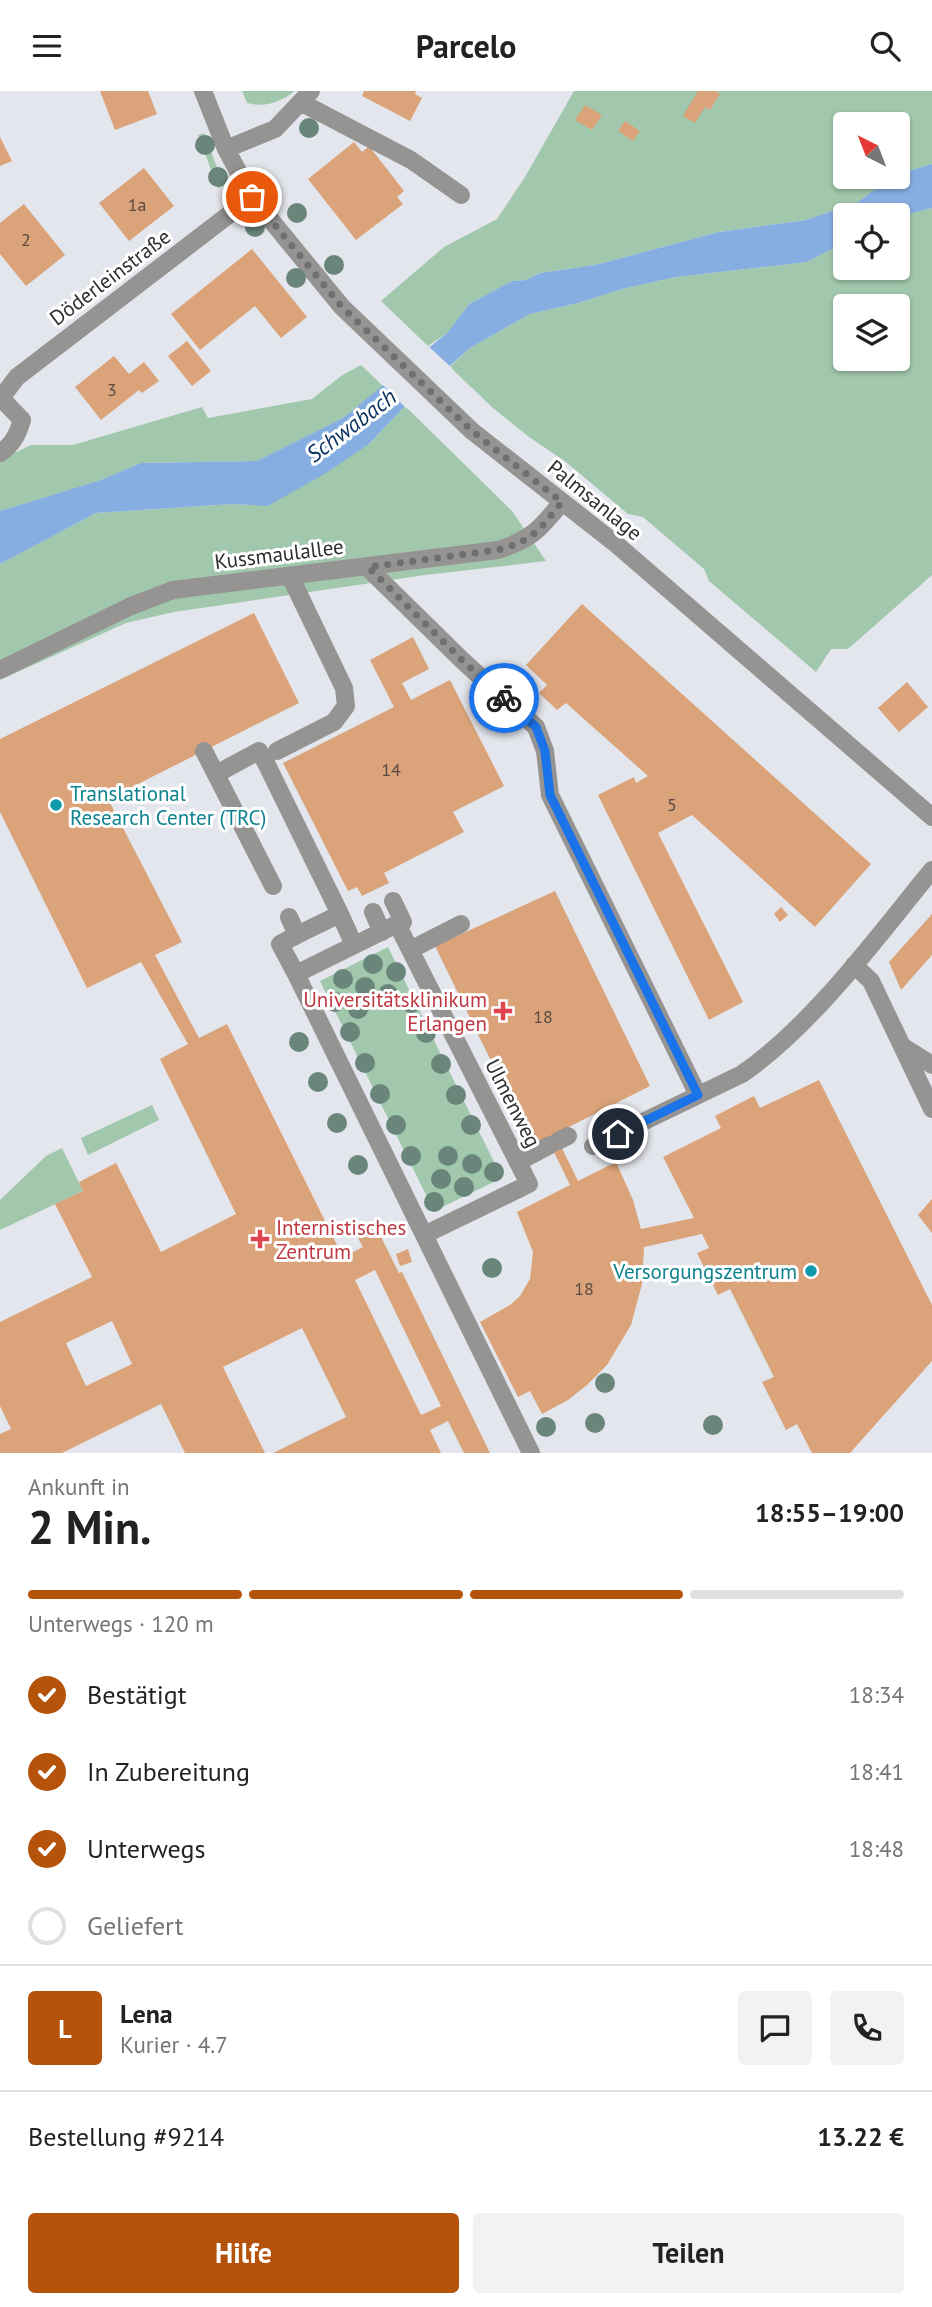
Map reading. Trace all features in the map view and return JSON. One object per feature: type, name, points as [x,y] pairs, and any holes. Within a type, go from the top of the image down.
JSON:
[{"type":"street","name":"Palmsanlage","points":[[204,91],[226,149],[252,197],[342,307],[472,431],[615,544],[932,817]]},
{"type":"street","points":[[226,149],[275,129],[306,97],[411,160],[461,195]]},
{"type":"street","name":"Döderleinstraße","points":[[0,397],[17,377],[252,197]]},
{"type":"street","points":[[0,397],[22,420],[18,435],[0,453]]},
{"type":"street","name":"Kussmaulallee","points":[[0,670],[158,594],[173,590],[498,550],[520,543],[539,530],[562,502]]},
{"type":"street","points":[[368,567],[464,662],[536,727],[545,751],[550,795],[698,1095]]},
{"type":"street","points":[[277,751],[334,722],[346,706],[344,688],[290,576]]},
{"type":"street","points":[[204,751],[273,886]]},
{"type":"street","points":[[216,773],[259,751],[354,945]]},
{"type":"street","points":[[593,1146],[742,1074],[763,1060],[787,1039],[854,965],[932,870]]},
{"type":"street","points":[[296,974],[403,922],[393,901]]},
{"type":"street","points":[[373,912],[390,928]]},
{"type":"street","points":[[340,914],[280,944],[528,1447]]},
{"type":"street","points":[[289,917],[298,935]]},
{"type":"street","points":[[410,950],[461,924]]},
{"type":"street","name":"Ulmenweg","points":[[390,928],[410,950],[529,1184],[424,1235]]},
{"type":"street","points":[[854,965],[871,981],[932,1109]]},
{"type":"street","points":[[902,1046],[932,1065]]},
{"type":"street","points":[[518,1162],[559,1141]]},
{"type":"green space","points":[[242,91],[295,91],[278,101],[260,105],[247,103]]},
{"type":"green space","points":[[574,91],[932,91],[932,164],[910,170],[910,112],[833,112],[833,189],[875,189],[858,202],[833,203],[833,211],[806,220],[719,232],[595,265],[540,273],[526,280],[512,281],[469,304],[448,332],[428,346],[381,301],[444,247],[497,219],[525,177]]},
{"type":"green space","points":[[204,133],[224,186],[218,188],[198,135]]},
{"type":"green space","points":[[932,208],[932,575],[848,649],[831,649],[816,672],[709,581],[704,569],[643,517],[628,514],[566,462],[493,408],[450,367],[470,348],[530,314],[676,277],[807,262],[833,248],[833,280],[910,280],[910,214]]},
{"type":"green space","points":[[361,365],[383,386],[343,418],[257,461],[141,463],[102,480],[0,511],[0,460],[31,445],[73,445],[202,407],[208,418],[312,399],[341,376]]},
{"type":"green space","points":[[405,406],[512,511],[546,561],[425,575],[174,612],[126,623],[0,680],[0,564],[96,513],[232,504],[268,505],[369,444]]},
{"type":"green space","points":[[388,947],[502,1178],[434,1211],[320,981]]},
{"type":"green space","points":[[152,1105],[159,1120],[88,1155],[81,1138]]},
{"type":"green space","points":[[62,1148],[83,1191],[0,1230],[0,1200],[46,1156]]},
{"type":"water","points":[[932,164],[932,208],[910,214],[910,203],[855,203],[875,189],[910,189],[910,170]]},
{"type":"water","name":"Schwabach","points":[[833,211],[833,248],[807,262],[676,277],[530,314],[470,348],[405,406],[369,444],[326,473],[268,506],[232,504],[96,513],[0,564],[0,511],[101,480],[141,463],[257,461],[343,418],[448,332],[469,304],[512,281],[526,280],[540,273],[595,265],[719,232],[806,220]]},
{"type":"pier","points":[[426,344],[453,369],[407,409],[381,383]]},
{"type":"building","points":[[100,91],[148,91],[157,114],[115,130]]},
{"type":"building","points":[[364,91],[416,91],[415,94],[422,98],[410,121],[362,96]]},
{"type":"building","points":[[698,91],[715,91],[720,94],[710,110],[705,107],[695,123],[683,116]]},
{"type":"building","points":[[585,105],[602,115],[592,130],[575,120]]},
{"type":"building","points":[[625,121],[640,131],[633,141],[618,131]]},
{"type":"building","points":[[0,137],[12,161],[0,166]]},
{"type":"building","points":[[354,142],[362,152],[369,146],[404,191],[397,197],[403,204],[356,240],[308,179]]},
{"type":"building","points":[[144,168],[174,206],[129,241],[99,203]]},
{"type":"building","points":[[24,204],[65,255],[26,286],[0,254],[0,223]]},
{"type":"building","points":[[252,249],[307,317],[281,338],[255,306],[200,350],[171,314]]},
{"type":"building","points":[[187,341],[211,371],[192,386],[168,356]]},
{"type":"building","points":[[114,356],[129,374],[144,362],[159,381],[142,393],[139,390],[101,420],[75,387]]},
{"type":"building","points":[[582,604],[871,864],[815,927],[692,815],[658,833],[743,1002],[709,1020],[598,795],[634,777],[636,783],[648,776],[566,703],[557,710],[539,693],[547,685],[526,665]]},
{"type":"building","name":"Internistisches Zentrum","points":[[254,613],[299,703],[108,799],[182,942],[155,955],[199,1038],[227,1024],[343,1257],[363,1247],[354,1231],[373,1221],[399,1273],[402,1272],[490,1453],[464,1453],[448,1421],[430,1430],[441,1453],[273,1453],[346,1417],[302,1328],[223,1367],[265,1453],[185,1453],[161,1404],[62,1453],[0,1453],[0,1434],[11,1429],[0,1406],[0,1322],[92,1277],[55,1204],[83,1191],[79,1182],[116,1163],[161,1252],[236,1214],[160,1059],[188,1044],[141,962],[87,988],[0,812],[0,739]],"holes":[[[375,1270],[441,1406],[421,1415],[355,1280]],[[112,1321],[132,1364],[86,1386],[66,1343]]]},
{"type":"building","points":[[413,637],[429,669],[402,683],[411,700],[450,680],[504,786],[453,812],[464,832],[384,873],[389,883],[362,896],[357,887],[348,891],[283,763],[394,707],[370,660]]},
{"type":"building","points":[[907,682],[928,707],[899,732],[878,708]]},
{"type":"building","points":[[555,891],[650,1086],[555,1134],[578,1181],[616,1162],[633,1200],[641,1229],[694,1218],[663,1157],[721,1128],[715,1116],[754,1096],[760,1108],[819,1080],[932,1305],[932,1361],[850,1453],[812,1453],[797,1424],[786,1430],[762,1382],[774,1377],[730,1289],[718,1295],[697,1253],[709,1248],[702,1234],[644,1247],[642,1284],[631,1325],[607,1365],[587,1385],[568,1400],[542,1414],[530,1391],[518,1397],[480,1322],[510,1305],[520,1296],[530,1279],[533,1252],[517,1212],[570,1185],[547,1138],[532,1145],[435,946]]},
{"type":"building","points":[[781,907],[788,915],[780,922],[774,914]]},
{"type":"building","points":[[932,914],[932,955],[901,990],[889,962]]},
{"type":"building","points":[[932,1199],[932,1233],[918,1215]]},
{"type":"building","name":"Internistisches Zentrum","points":[[408,1249],[412,1262],[400,1266],[396,1254]]},
{"type":"way so far","points":[[252,197],[342,307],[472,431],[562,502],[539,530],[520,543],[498,550],[368,567],[504,698]]},
{"type":"place","name":"Translational Research Center (TRC)","points":[[56,805]]},
{"type":"place","name":"Universitätsklinikum Erlangen","points":[[503,1011]]},
{"type":"place","name":"Internistisches Zentrum","points":[[260,1239]]},
{"type":"place","name":"Versorgungszentrum","points":[[811,1271]]},
{"type":"route","points":[[504,698],[536,727],[545,751],[550,795],[698,1095],[618,1134]]}]
